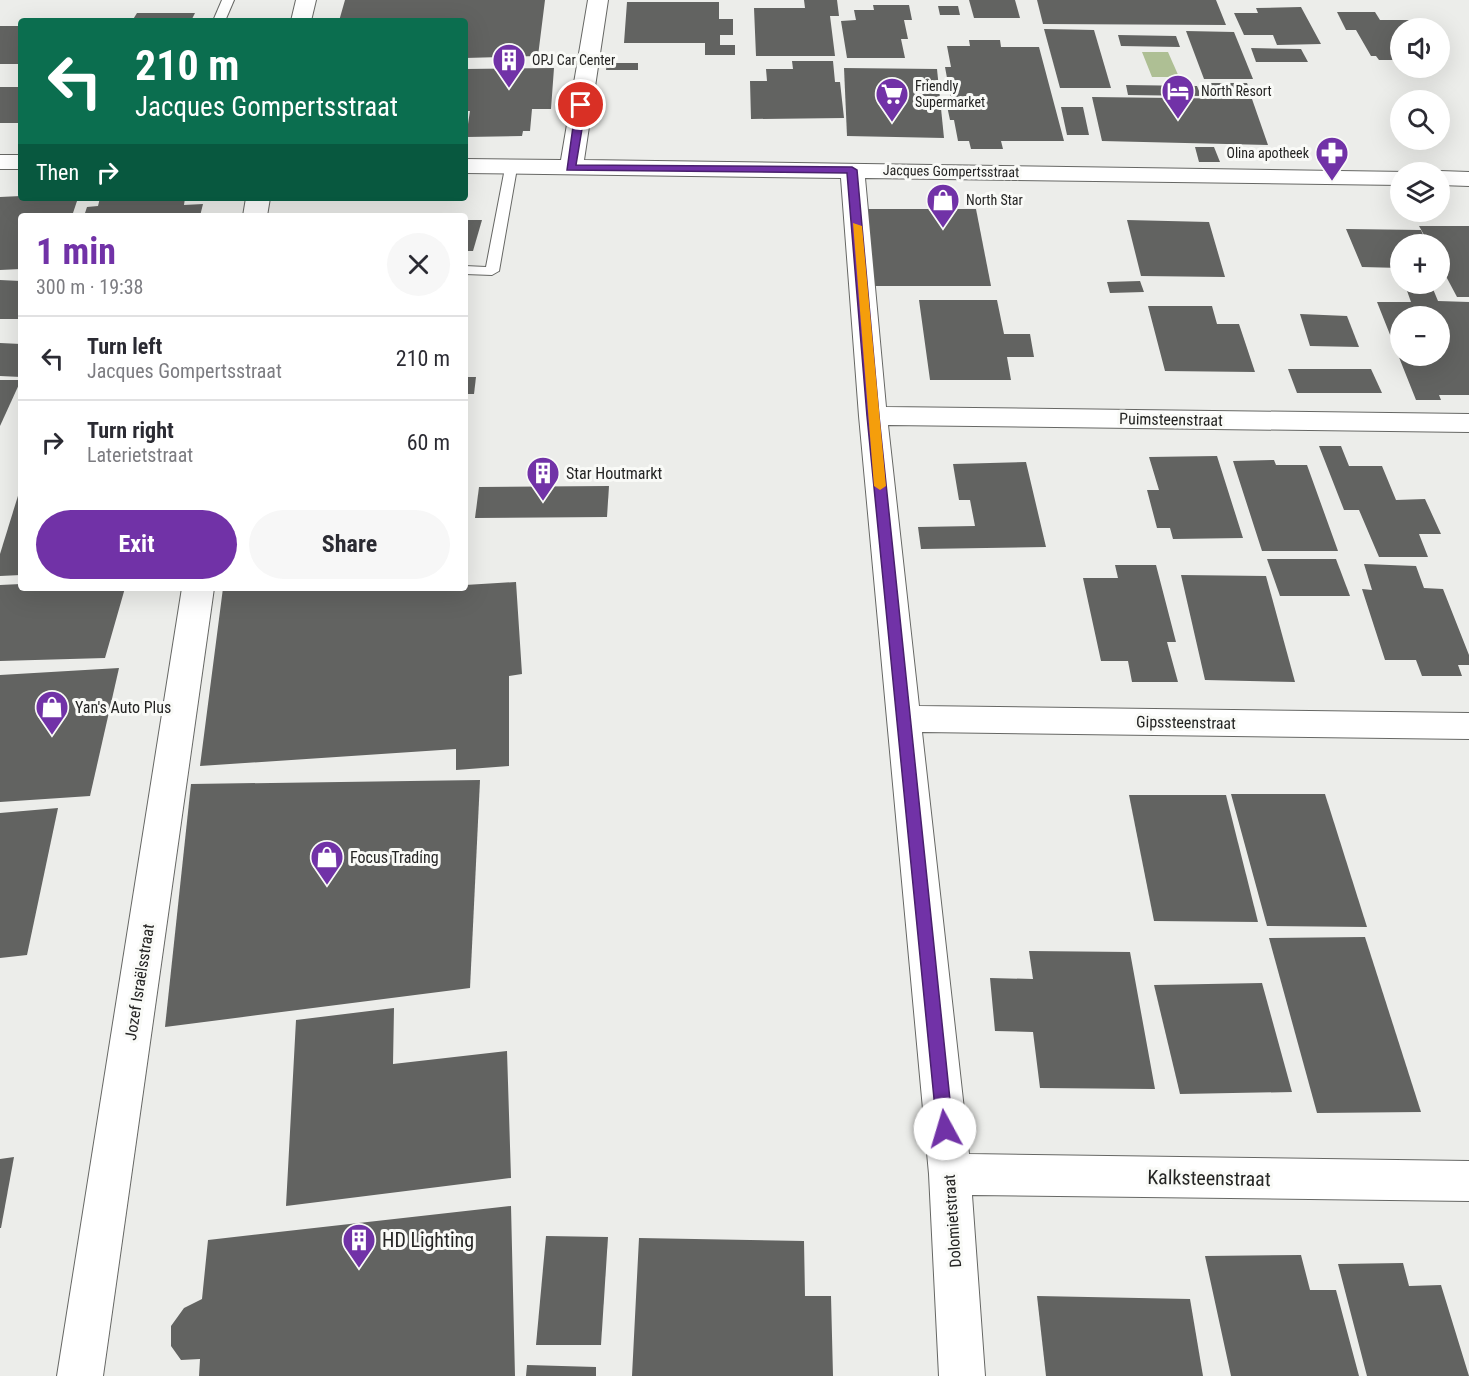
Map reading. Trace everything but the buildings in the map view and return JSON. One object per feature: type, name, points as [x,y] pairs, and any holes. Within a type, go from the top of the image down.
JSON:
[{"type":"street","points":[[302,18],[306,0]]},
{"type":"street","points":[[571,168],[598,0]]},
{"type":"street","points":[[0,162],[18,162]]},
{"type":"street","name":"Jacques Gompertsstraat","points":[[468,166],[1390,178]]},
{"type":"street","name":"Dolomietstraat","points":[[852,170],[873,416],[950,1174],[962,1376]]},
{"type":"street","points":[[1450,178],[1469,179]]},
{"type":"street","name":"Puimsteenstraat","points":[[873,416],[1469,423]]},
{"type":"street","name":"Jozef Israëlsstraat","points":[[80,1376],[198,591]]},
{"type":"street","name":"Gipssteenstraat","points":[[904,719],[1469,726]]},
{"type":"street","name":"Kalksteenstraat","points":[[950,1174],[1469,1181]]},
{"type":"lane","points":[[220,18],[228,0]]},
{"type":"lane","points":[[468,270],[492,271],[511,168]]},
{"type":"shaded area","points":[[1142,52],[1168,52],[1179,77],[1152,77]]},
{"type":"slow traffic","points":[[857,226],[880,486]]},
{"type":"place","name":"OPJ Car Center","points":[[509,89]]},
{"type":"place","name":"North Resort","points":[[1178,120]]},
{"type":"place","name":"Friendly Supermarket","points":[[892,123]]},
{"type":"place","name":"Olina apotheek","points":[[1332,182]]},
{"type":"place","name":"North Star","points":[[943,229]]},
{"type":"place","name":"Star Houtmarkt","points":[[543,502]]},
{"type":"place","name":"Yan's Auto Plus","points":[[52,736]]},
{"type":"place","name":"Focus Trading","points":[[327,886]]},
{"type":"place","name":"HD Lighting","points":[[359,1269]]},
{"type":"route","points":[[581,105],[571,168],[852,170],[873,416],[945,1129]]}]
